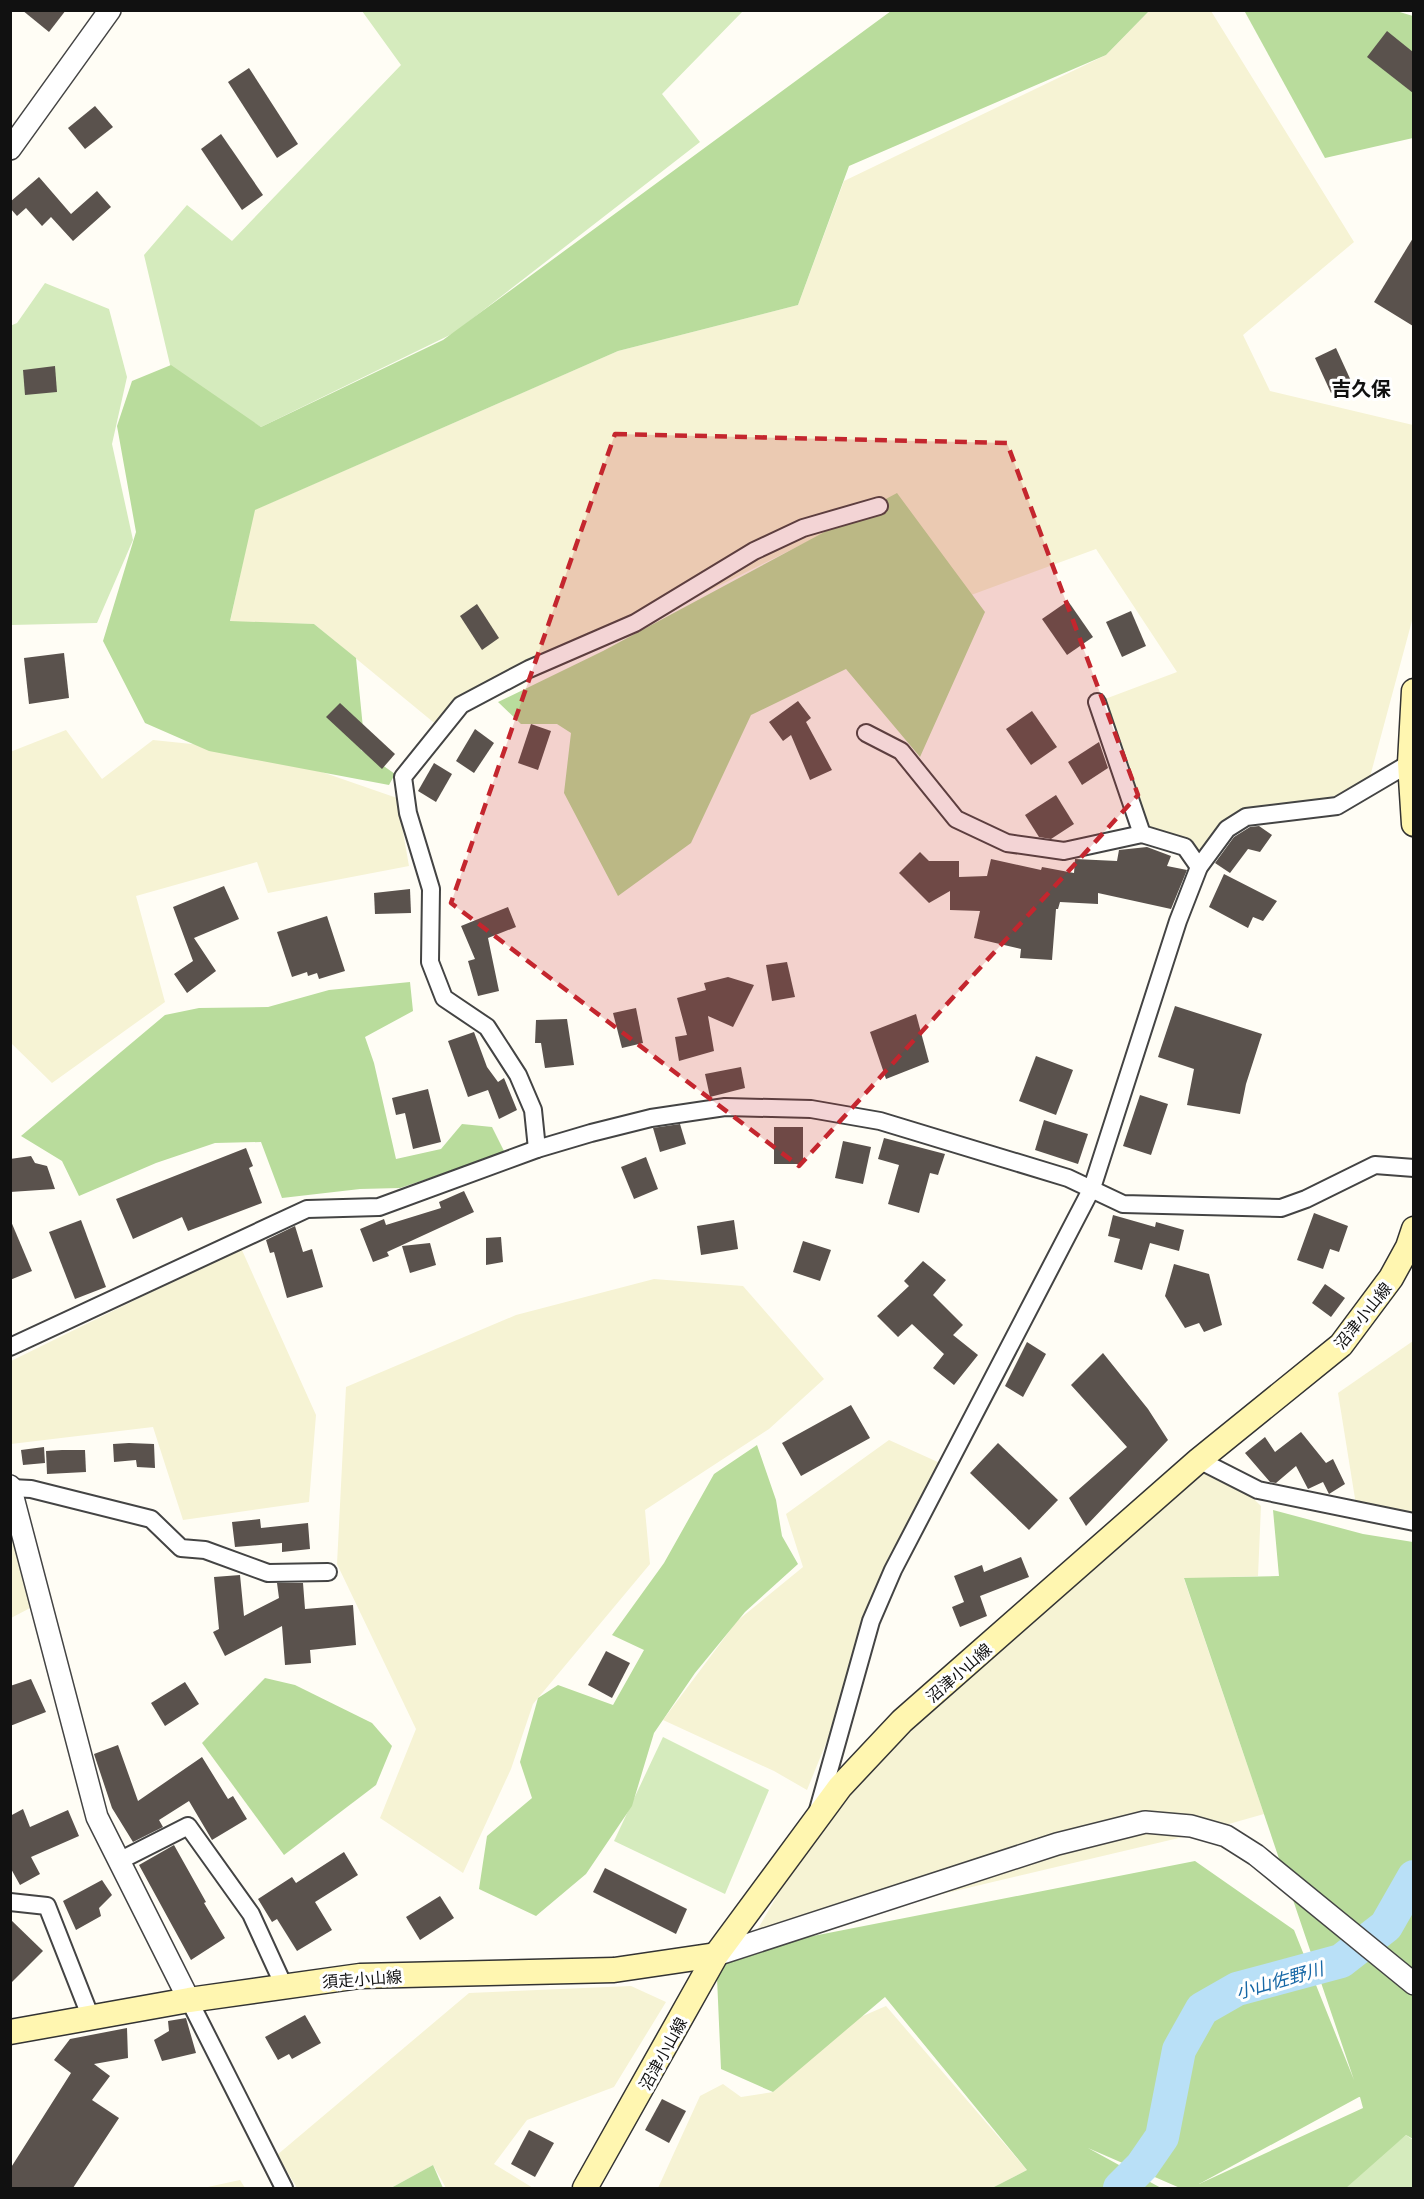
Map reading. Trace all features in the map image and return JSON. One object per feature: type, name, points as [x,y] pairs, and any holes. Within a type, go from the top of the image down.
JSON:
[{"type":"main road","points":[[1413,691],[1410,763],[1413,824]]},
{"type":"main road","name":"沼津小山線","points":[[585,2188],[717,1955],[817,1816],[902,1721],[1199,1460],[1341,1345],[1372,1307],[1391,1278],[1408,1247],[1413,1229]]},
{"type":"main road","name":"須走小山線","points":[[10,2032],[189,2000],[360,1976],[614,1970],[717,1955]]},
{"type":"street","points":[[10,149],[110,10]]},
{"type":"street","points":[[537,1149],[533,1110],[518,1075],[487,1027],[444,998],[430,962],[430,889],[408,813],[403,777],[461,705],[529,669],[635,623],[754,551],[803,528],[879,506]]},
{"type":"street","points":[[1097,702],[1142,834]]},
{"type":"street","points":[[866,733],[901,751],[956,819],[1007,843],[1064,851],[1142,834],[1185,847],[1199,867]]},
{"type":"street","points":[[817,1816],[871,1620],[893,1570],[1092,1188],[1178,921],[1199,867],[1227,829],[1246,817],[1337,806],[1410,763]]},
{"type":"street","points":[[10,1347],[307,1209],[379,1207],[537,1149],[651,1118],[725,1107],[812,1109],[880,1121],[1068,1178],[1124,1204],[1281,1208],[1306,1199],[1375,1165],[1413,1167]]},
{"type":"street","points":[[1199,1460],[1258,1490],[1413,1522]]},
{"type":"street","points":[[284,2188],[97,1816],[11,1487],[151,1519],[181,1548],[205,1550],[268,1573],[328,1572]]},
{"type":"street","points":[[717,1955],[1057,1844],[1145,1822],[1191,1826],[1226,1836],[1256,1855],[1413,1984]]},
{"type":"street","points":[[119,1861],[188,1826],[251,1914],[284,1986]]},
{"type":"street","points":[[10,1902],[47,1906],[91,2018]]},
{"type":"highlighted area","points":[[615,434],[1007,443],[1138,795],[799,1166],[451,903]]},
{"type":"shaded area","points":[[1149,11],[1211,11],[1354,242],[1243,335],[1270,391],[1413,425],[1413,617],[1367,788],[1246,817],[1199,867],[1142,834],[1097,702],[1177,672],[1096,549],[963,598],[879,506],[438,726],[314,624],[230,622],[254,510],[618,351],[798,305],[844,181],[1106,55]]},
{"type":"shaded area","points":[[66,730],[102,779],[153,740],[211,746],[322,772],[397,798],[409,866],[268,893],[257,862],[136,896],[165,1002],[52,1083],[11,1043],[10,752]]},
{"type":"shaded area","points":[[241,1248],[316,1415],[309,1502],[183,1520],[153,1427],[11,1444],[11,1361]]},
{"type":"shaded area","points":[[654,1279],[743,1286],[824,1379],[769,1429],[645,1510],[650,1564],[533,1704],[511,1769],[463,1873],[380,1818],[416,1729],[337,1564],[346,1387],[516,1315]]},
{"type":"shaded area","points":[[1413,1341],[1413,1515],[1357,1511],[1338,1393]]},
{"type":"shaded area","points":[[889,1440],[940,1463],[807,1790],[774,1771],[663,1720],[737,1621],[803,1567],[786,1514]]},
{"type":"shaded area","points":[[1207,1453],[1261,1506],[1258,1576],[1184,1579],[1264,1814],[1183,1837],[752,1939],[840,1787]]},
{"type":"shaded area","points":[[10,1528],[34,1606],[11,1618],[10,1618]]},
{"type":"shaded area","points":[[631,1986],[666,2002],[614,2087],[527,2120],[494,2164],[533,2188],[446,2188],[433,2165],[391,2188],[297,2188],[277,2155],[469,1993]]},
{"type":"shaded area","points":[[886,2006],[1027,2170],[992,2188],[658,2188],[700,2096],[723,2084],[741,2097],[773,2092],[849,2022]]},
{"type":"shaded area","points":[[240,2180],[245,2188],[203,2188]]},
{"type":"green space","points":[[1252,10],[1393,10],[1413,16],[1413,138],[1325,158],[1245,12]]},
{"type":"green space","points":[[362,11],[743,11],[662,94],[700,142],[454,333],[261,427],[172,373],[144,255],[187,205],[232,241],[401,65]]},
{"type":"green space","points":[[891,11],[1149,11],[1106,55],[849,166],[798,305],[618,351],[255,510],[230,621],[314,624],[356,658],[364,738],[361,750],[395,774],[389,785],[209,751],[145,723],[103,641],[136,532],[117,426],[132,381],[171,365],[261,427],[443,340]]},
{"type":"green space","points":[[45,283],[109,309],[127,377],[112,444],[133,540],[97,623],[11,625],[10,326],[17,323]]},
{"type":"green space","points":[[897,493],[985,612],[920,757],[846,669],[751,715],[691,843],[618,896],[564,793],[571,733],[557,724],[521,724],[498,702],[603,651]]},
{"type":"green space","points":[[410,982],[413,1011],[365,1037],[374,1063],[396,1159],[441,1149],[462,1124],[492,1127],[505,1153],[400,1188],[360,1189],[282,1198],[261,1142],[215,1143],[156,1163],[79,1196],[62,1161],[21,1136],[165,1015],[199,1008],[268,1007],[329,990]]},
{"type":"green space","points":[[757,1445],[776,1500],[782,1536],[798,1564],[745,1612],[695,1673],[654,1733],[632,1806],[586,1874],[536,1916],[479,1889],[487,1836],[532,1798],[520,1762],[538,1698],[558,1685],[613,1705],[644,1650],[612,1635],[664,1563],[714,1474]]},
{"type":"green space","points":[[1273,1510],[1363,1534],[1413,1542],[1413,2139],[1406,2135],[1346,2188],[1180,2188],[1088,2148],[1161,2188],[992,2188],[1027,2170],[885,1997],[773,2092],[721,2069],[716,1955],[1195,1861],[1294,1930],[1354,2080],[1184,1578],[1279,1576]],"holes":[[[1359,2097],[1363,2108],[1199,2184]]]},
{"type":"green space","points":[[265,1678],[295,1685],[372,1723],[392,1746],[376,1785],[284,1855],[202,1743]]},
{"type":"green space","points":[[663,1737],[769,1790],[725,1894],[614,1841]]},
{"type":"green space","points":[[1406,2135],[1413,2140],[1413,2188],[1340,2188]]},
{"type":"green space","points":[[433,2165],[443,2188],[391,2188]]},
{"type":"building","points":[[22,10],[66,10],[49,32]]},
{"type":"building","points":[[1387,31],[1413,52],[1413,93],[1367,57]]},
{"type":"building","points":[[249,68],[298,144],[277,158],[228,82]]},
{"type":"building","points":[[95,106],[113,127],[85,149],[68,128]]},
{"type":"building","points":[[221,134],[263,195],[242,210],[201,149]]},
{"type":"building","points":[[39,177],[71,214],[97,191],[111,207],[73,241],[51,217],[42,226],[26,208],[17,216],[10,208],[10,202]]},
{"type":"building","points":[[1413,238],[1413,326],[1374,302]]},
{"type":"building","points":[[1336,348],[1352,383],[1331,393],[1315,358]]},
{"type":"building","points":[[55,366],[57,392],[25,395],[23,370]]},
{"type":"building","points":[[1068,601],[1093,637],[1067,655],[1042,619]]},
{"type":"building","points":[[477,604],[499,638],[482,650],[460,616]]},
{"type":"building","points":[[1131,611],[1146,646],[1122,657],[1106,622]]},
{"type":"building","points":[[64,653],[69,698],[29,704],[24,658]]},
{"type":"building","points":[[798,701],[811,718],[806,722],[832,770],[810,780],[791,735],[783,741],[769,722]]},
{"type":"building","points":[[340,703],[395,754],[382,769],[326,717]]},
{"type":"building","points":[[1032,711],[1057,747],[1031,765],[1006,729]]},
{"type":"building","points":[[531,724],[551,731],[538,770],[518,763]]},
{"type":"building","points":[[475,729],[494,743],[474,773],[456,761]]},
{"type":"building","points":[[1099,742],[1108,768],[1082,785],[1068,762]]},
{"type":"building","points":[[434,763],[452,774],[436,802],[418,791]]},
{"type":"building","points":[[1056,795],[1074,824],[1051,839],[1039,837],[1025,815]]},
{"type":"building","points":[[1259,826],[1272,835],[1260,852],[1248,849],[1230,873],[1215,863],[1234,837],[1250,827]]},
{"type":"building","points":[[1147,847],[1171,856],[1167,866],[1187,870],[1171,909],[1098,893],[1098,904],[1060,902],[1056,909],[1052,960],[1020,958],[1021,949],[974,938],[980,911],[950,910],[950,891],[929,903],[899,873],[920,852],[929,861],[959,861],[959,877],[987,876],[991,859],[1041,870],[1042,867],[1074,873],[1075,859],[1117,861],[1119,850]]},
{"type":"building","points":[[1224,874],[1277,901],[1263,921],[1253,917],[1248,928],[1209,907]]},
{"type":"building","points":[[224,886],[239,919],[194,938],[216,971],[187,993],[174,974],[193,961],[173,907]]},
{"type":"building","points":[[410,889],[411,913],[375,914],[374,893]]},
{"type":"building","points":[[508,907],[516,927],[488,938],[499,991],[478,996],[468,961],[475,959],[461,926]]},
{"type":"building","points":[[327,916],[345,971],[319,979],[317,973],[308,976],[307,972],[292,977],[277,932]]},
{"type":"building","points":[[787,962],[795,997],[772,1001],[766,965]]},
{"type":"building","points":[[728,977],[754,985],[733,1027],[708,1016],[714,1051],[679,1061],[675,1037],[687,1035],[677,998],[706,990],[704,983]]},
{"type":"building","points":[[1175,1006],[1262,1034],[1246,1084],[1240,1114],[1187,1105],[1194,1069],[1158,1057]]},
{"type":"building","points":[[636,1008],[643,1043],[622,1048],[613,1013]]},
{"type":"building","points":[[916,1014],[929,1062],[886,1079],[870,1032]]},
{"type":"building","points":[[567,1019],[574,1065],[545,1068],[541,1043],[535,1043],[536,1020]]},
{"type":"building","points":[[474,1032],[487,1067],[498,1082],[504,1078],[517,1110],[499,1119],[488,1090],[468,1097],[448,1041]]},
{"type":"building","points":[[1036,1056],[1073,1070],[1056,1115],[1019,1101]]},
{"type":"building","points":[[741,1067],[745,1088],[710,1097],[705,1074]]},
{"type":"building","points":[[428,1089],[441,1142],[413,1149],[405,1113],[396,1115],[392,1098]]},
{"type":"building","points":[[1140,1095],[1168,1104],[1151,1155],[1123,1146]]},
{"type":"building","points":[[1044,1120],[1088,1134],[1078,1164],[1035,1150]]},
{"type":"building","points":[[680,1124],[686,1144],[660,1152],[653,1128]]},
{"type":"building","points":[[774,1127],[803,1127],[803,1164],[774,1164]]},
{"type":"building","points":[[884,1138],[945,1154],[938,1175],[930,1173],[919,1213],[888,1204],[899,1165],[878,1159]]},
{"type":"building","points":[[843,1141],[871,1147],[863,1184],[835,1178]]},
{"type":"building","points":[[246,1148],[253,1166],[249,1168],[262,1203],[188,1231],[182,1217],[133,1239],[116,1199]]},
{"type":"building","points":[[31,1156],[35,1163],[47,1166],[55,1189],[10,1192],[10,1159]]},
{"type":"building","points":[[646,1157],[658,1189],[634,1199],[621,1167]]},
{"type":"building","points":[[464,1191],[474,1212],[387,1252],[389,1256],[373,1262],[360,1229],[384,1219],[386,1225],[441,1208],[439,1202]]},
{"type":"building","points":[[1314,1213],[1348,1226],[1339,1252],[1330,1249],[1323,1269],[1297,1260]]},
{"type":"building","points":[[1113,1215],[1155,1227],[1156,1222],[1184,1230],[1179,1251],[1150,1243],[1142,1270],[1114,1262],[1120,1239],[1108,1236]]},
{"type":"building","points":[[10,1219],[32,1271],[10,1280]]},
{"type":"building","points":[[81,1220],[106,1287],[75,1299],[49,1232]]},
{"type":"building","points":[[734,1220],[738,1249],[701,1255],[697,1226]]},
{"type":"building","points":[[295,1226],[303,1252],[312,1249],[323,1287],[287,1298],[274,1252],[270,1253],[266,1240]]},
{"type":"building","points":[[501,1237],[503,1262],[486,1265],[486,1238]]},
{"type":"building","points":[[803,1241],[831,1250],[820,1281],[793,1272]]},
{"type":"building","points":[[430,1243],[436,1265],[410,1273],[402,1246]]},
{"type":"building","points":[[923,1261],[946,1280],[933,1295],[963,1325],[953,1335],[978,1355],[954,1385],[933,1368],[944,1354],[912,1324],[898,1337],[877,1316],[909,1286],[904,1281]]},
{"type":"building","points":[[1174,1264],[1209,1274],[1222,1325],[1204,1332],[1199,1323],[1185,1328],[1165,1296]]},
{"type":"building","points":[[1325,1284],[1345,1298],[1331,1317],[1312,1303]]},
{"type":"building","points":[[1027,1342],[1046,1354],[1023,1397],[1005,1386]]},
{"type":"building","points":[[1103,1353],[1148,1409],[1168,1440],[1086,1526],[1069,1498],[1127,1447],[1071,1385]]},
{"type":"building","points":[[851,1405],[870,1438],[801,1476],[782,1443]]},
{"type":"building","points":[[1301,1432],[1326,1463],[1333,1459],[1345,1484],[1329,1494],[1323,1482],[1308,1489],[1296,1466],[1276,1483],[1270,1482],[1245,1453],[1265,1437],[1275,1452]]},
{"type":"building","points":[[998,1443],[1058,1500],[1029,1530],[970,1473]]},
{"type":"building","points":[[113,1444],[154,1444],[155,1468],[137,1467],[136,1460],[114,1462]]},
{"type":"building","points":[[44,1447],[45,1463],[23,1465],[21,1450]]},
{"type":"building","points":[[85,1450],[86,1472],[47,1474],[46,1451]]},
{"type":"building","points":[[260,1519],[261,1528],[308,1523],[310,1549],[282,1552],[282,1543],[235,1547],[232,1522]]},
{"type":"building","points":[[1021,1557],[1029,1577],[980,1596],[987,1616],[960,1627],[952,1607],[964,1602],[954,1576],[982,1565],[984,1572]]},
{"type":"building","points":[[240,1575],[244,1616],[279,1598],[277,1583],[303,1583],[305,1609],[353,1605],[356,1645],[310,1650],[311,1663],[285,1665],[282,1626],[225,1656],[213,1632],[219,1629],[214,1577]]},
{"type":"building","points":[[606,1651],[630,1663],[612,1698],[588,1685]]},
{"type":"building","points":[[31,1679],[46,1712],[10,1726],[10,1686]]},
{"type":"building","points":[[185,1682],[199,1704],[165,1726],[151,1703]]},
{"type":"building","points":[[118,1745],[138,1801],[202,1757],[228,1799],[233,1796],[247,1819],[212,1840],[189,1801],[159,1820],[163,1827],[133,1842],[112,1808],[94,1754]]},
{"type":"building","points":[[23,1809],[30,1827],[68,1810],[79,1836],[31,1857],[40,1874],[20,1885],[10,1867],[10,1816]]},
{"type":"building","points":[[174,1845],[225,1938],[191,1960],[139,1865]]},
{"type":"building","points":[[344,1852],[358,1875],[315,1902],[332,1930],[297,1951],[277,1919],[272,1922],[258,1899],[292,1877],[296,1883]]},
{"type":"building","points":[[605,1868],[687,1909],[676,1934],[593,1892]]},
{"type":"building","points":[[102,1880],[112,1895],[99,1908],[101,1916],[76,1930],[63,1901]]},
{"type":"building","points":[[440,1896],[454,1918],[420,1940],[406,1917]]},
{"type":"building","points":[[10,1919],[43,1951],[10,1984]]},
{"type":"building","points":[[305,2015],[321,2043],[292,2059],[289,2054],[278,2060],[265,2037]]},
{"type":"building","points":[[186,2018],[196,2053],[162,2061],[154,2040],[169,2031],[168,2021]]},
{"type":"building","points":[[127,2028],[128,2058],[94,2064],[110,2076],[92,2100],[119,2118],[73,2188],[10,2188],[10,2169],[71,2073],[54,2060],[70,2039]]},
{"type":"building","points":[[662,2099],[686,2111],[669,2143],[645,2130]]},
{"type":"building","points":[[529,2130],[554,2143],[535,2177],[511,2164]]},
{"type":"waterway","name":"小山佐野川","points":[[1120,2188],[1142,2166],[1162,2137],[1179,2050],[1202,2009],[1237,1989],[1341,1961],[1386,1926],[1414,1877]]},
{"type":"district","name":"吉久保","points":[[1361,387]]}]
